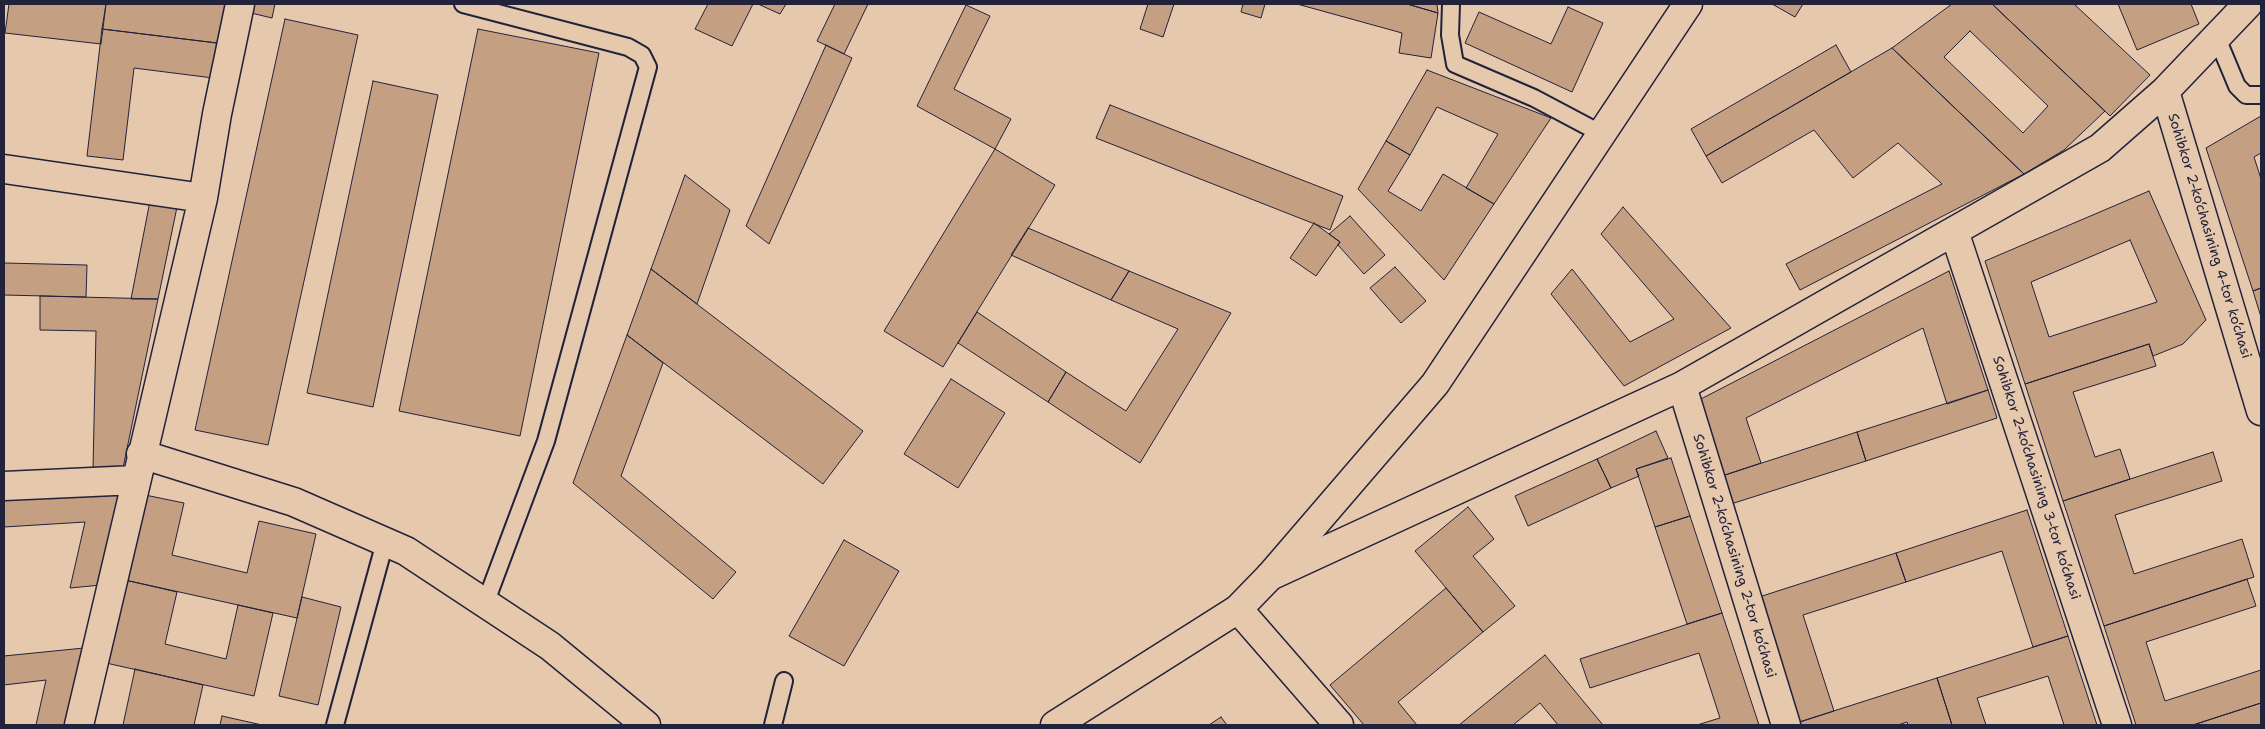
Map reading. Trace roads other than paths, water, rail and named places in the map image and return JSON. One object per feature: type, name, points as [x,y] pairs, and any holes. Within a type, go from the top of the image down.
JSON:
[{"type":"street","points":[[79,725],[203,198],[217,114],[240,4]]},
{"type":"street","points":[[1055,725],[1238,609],[1270,576],[1435,384],[1688,4]]},
{"type":"street","points":[[1270,576],[1682,386],[2100,148],[2165,91],[2248,4]]},
{"type":"street","name":"Sohibkor 2-ko‘chasining 4-tor ko‘chasi","points":[[2165,91],[2261,411]]},
{"type":"street","points":[[4,169],[203,198]]},
{"type":"street","name":"Sohibkor 2-ko‘chasining 3-tor ko‘chasi","points":[[1954,231],[2117,725]]},
{"type":"street","name":"Sohibkor 2-ko‘chasining 2-tor ko‘chasi","points":[[1682,386],[1786,725]]},
{"type":"street","points":[[142,454],[294,502],[406,551],[550,646],[646,725]]},
{"type":"street","points":[[4,486],[136,480]]},
{"type":"street","points":[[1238,609],[1339,725]]},
{"type":"lane","points":[[463,4],[628,47],[642,55],[648,67],[546,441],[485,604]]},
{"type":"lane","points":[[1451,4],[1450,35],[1455,64],[1534,98],[1602,134]]},
{"type":"lane","points":[[2217,38],[2237,86],[2246,95],[2261,94]]},
{"type":"lane","points":[[335,725],[385,542]]},
{"type":"lane","points":[[773,725],[784,681]]}]
